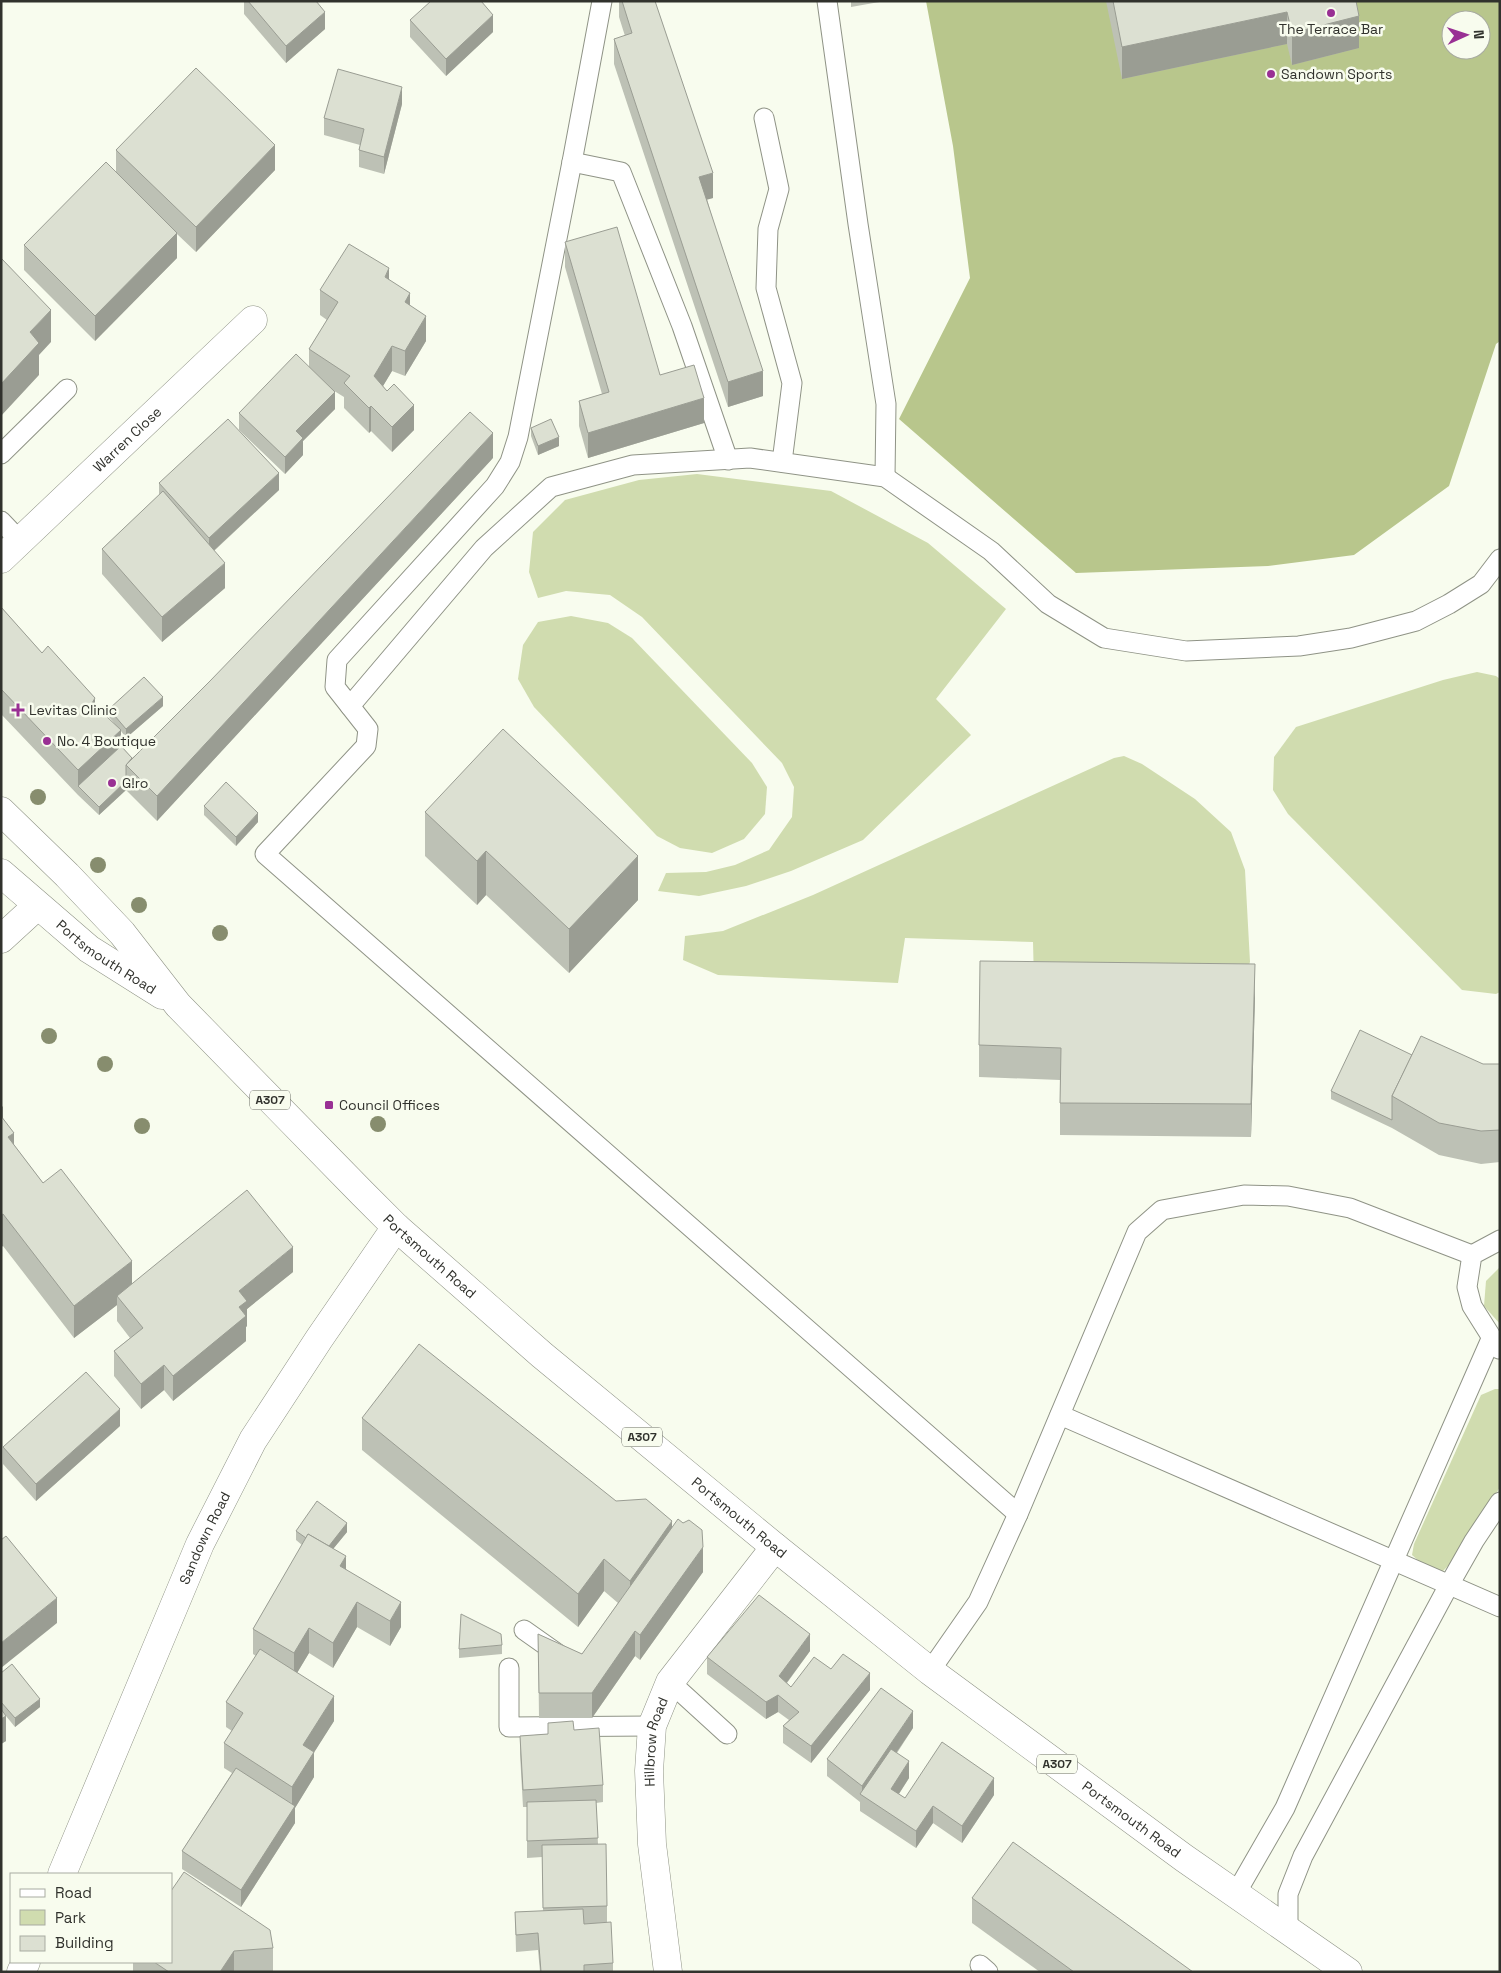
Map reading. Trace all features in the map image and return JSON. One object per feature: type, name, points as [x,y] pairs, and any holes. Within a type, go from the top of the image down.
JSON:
[{"type":"main road","name":"Warren Close","points":[[11,550],[253,320]]},
{"type":"main road","name":"A307","points":[[1,811],[67,875]]},
{"type":"main road","name":"A307","points":[[1,872],[37,906]]},
{"type":"main road","points":[[1,939],[67,875]]},
{"type":"main road","name":"Portsmouth Road","points":[[67,875],[122,933],[178,1005],[396,1227],[542,1355],[775,1547],[930,1671],[1236,1895],[1348,1972]]},
{"type":"main road","name":"Portsmouth Road","points":[[37,906],[88,949],[178,1005]]},
{"type":"main road","name":"Sandown Road","points":[[62,1873],[200,1544],[253,1440],[319,1339],[396,1227]]},
{"type":"main road","name":"Hillbrow Road","points":[[668,1972],[652,1844],[649,1771],[652,1726],[670,1682],[775,1547]]},
{"type":"lane","points":[[602,1],[518,436],[510,462],[495,486],[337,660],[335,687],[368,729],[366,746],[265,854],[1018,1514]]},
{"type":"lane","points":[[827,1],[858,224],[886,404],[885,476]]},
{"type":"lane","points":[[764,118],[779,189],[768,229],[766,288],[792,383],[782,462]]},
{"type":"lane","points":[[572,162],[621,172],[682,326],[728,460]]},
{"type":"lane","points":[[1,454],[67,389]]},
{"type":"lane","points":[[350,706],[484,548],[551,487],[633,465],[750,458],[885,476],[991,551],[1048,604],[1104,638],[1186,651],[1300,646],[1351,638],[1416,621],[1449,604],[1481,584],[1500,559]]},
{"type":"lane","points":[[1,521],[11,550]]},
{"type":"lane","points":[[930,1671],[978,1602],[1018,1514],[1137,1232],[1162,1210],[1244,1194],[1288,1196],[1350,1208],[1472,1255],[1500,1240]]},
{"type":"lane","points":[[1236,1895],[1285,1808],[1394,1561],[1496,1344],[1472,1306],[1467,1287],[1472,1255]]},
{"type":"lane","points":[[1060,1415],[1500,1607]]},
{"type":"lane","points":[[1288,1930],[1288,1894],[1302,1856],[1449,1585],[1474,1541],[1500,1502]]},
{"type":"lane","points":[[524,1630],[569,1662]]},
{"type":"lane","points":[[508,1668],[509,1727],[652,1726]]},
{"type":"lane","points":[[670,1682],[727,1734]]},
{"type":"green space","points":[[926,1],[1500,1],[1500,341],[1496,344],[1449,486],[1354,555],[1268,566],[1076,573],[899,419],[970,278],[953,146]]},
{"type":"green space","points":[[697,474],[831,491],[928,543],[1006,609],[936,699],[971,735],[863,840],[791,871],[746,886],[699,896],[658,891],[666,873],[706,872],[735,865],[769,850],[792,817],[794,787],[782,763],[642,617],[610,595],[566,591],[538,598],[529,572],[533,532],[565,500],[639,480]]},
{"type":"green space","points":[[571,616],[608,623],[632,638],[752,763],[767,787],[765,814],[744,839],[712,853],[680,848],[657,836],[534,707],[518,679],[523,645],[538,622]]},
{"type":"green space","points":[[1477,672],[1496,676],[1500,679],[1500,992],[1496,994],[1462,990],[1288,814],[1273,790],[1274,757],[1296,727],[1443,680]]},
{"type":"green space","points":[[1124,756],[1142,764],[1195,799],[1231,832],[1245,870],[1250,962],[1240,988],[1034,982],[1033,942],[905,938],[898,983],[718,975],[683,960],[685,936],[723,931],[813,895],[1114,758]]},
{"type":"green space","points":[[1500,1267],[1500,1324],[1484,1306],[1486,1281]]},
{"type":"green space","points":[[1495,1389],[1500,1389],[1500,1487],[1456,1558],[1442,1572],[1421,1563],[1412,1555],[1414,1544],[1481,1395]]},
{"type":"building","points":[[248,1],[316,1],[325,12],[286,46]]},
{"type":"building","points":[[431,1],[481,1],[493,15],[446,59],[410,20]]},
{"type":"building","points":[[622,1],[655,1],[713,173],[699,177],[763,371],[728,382],[614,39],[632,33]]},
{"type":"building","points":[[1113,1],[1356,1],[1359,16],[1292,33],[1287,12],[1122,47]]},
{"type":"building","points":[[196,68],[275,145],[196,227],[116,150]]},
{"type":"building","points":[[338,69],[402,87],[384,157],[359,150],[364,129],[324,118]]},
{"type":"building","points":[[106,162],[177,233],[95,316],[24,245]]},
{"type":"building","points":[[617,227],[660,375],[694,365],[704,398],[588,433],[579,401],[609,392],[565,242]]},
{"type":"building","points":[[349,244],[389,268],[385,277],[410,293],[405,302],[426,316],[405,351],[392,346],[374,376],[387,391],[394,384],[414,405],[392,427],[371,406],[369,408],[344,383],[350,376],[309,349],[338,302],[320,290]]},
{"type":"building","points":[[1,258],[51,310],[30,332],[39,343],[1,384]]},
{"type":"building","points":[[296,354],[335,392],[296,431],[303,438],[285,457],[239,413]]},
{"type":"building","points":[[470,412],[493,433],[157,796],[126,765],[210,681]]},
{"type":"building","points":[[228,419],[279,473],[209,538],[159,483]]},
{"type":"building","points":[[551,419],[559,437],[538,446],[531,428]]},
{"type":"building","points":[[163,491],[225,563],[162,617],[102,549]]},
{"type":"building","points":[[1,607],[42,653],[48,646],[95,698],[92,703],[121,730],[78,770],[1,689]]},
{"type":"building","points":[[144,677],[163,697],[126,729],[109,709]]},
{"type":"building","points":[[503,729],[638,856],[569,929],[486,851],[477,861],[425,812]]},
{"type":"building","name":"G!ro","points":[[121,746],[132,758],[126,765],[126,781],[99,807],[78,786]]},
{"type":"building","points":[[226,782],[258,813],[236,837],[204,806]]},
{"type":"building","points":[[980,961],[1255,964],[1251,1104],[1060,1103],[1061,1048],[979,1045]]},
{"type":"building","points":[[1360,1030],[1412,1055],[1392,1096],[1392,1120],[1331,1091]]},
{"type":"building","points":[[1421,1036],[1483,1064],[1500,1064],[1500,1130],[1481,1131],[1439,1123],[1392,1096]]},
{"type":"building","points":[[1,1116],[14,1133],[8,1137],[43,1183],[61,1169],[132,1261],[74,1306],[3,1214],[1,1215]]},
{"type":"building","points":[[247,1190],[293,1247],[239,1291],[247,1301],[239,1307],[246,1316],[173,1376],[164,1365],[141,1384],[114,1351],[143,1328],[117,1296]]},
{"type":"building","points":[[419,1344],[616,1501],[646,1499],[672,1521],[630,1581],[604,1559],[578,1594],[362,1418]]},
{"type":"building","points":[[86,1372],[120,1409],[36,1484],[3,1447]]},
{"type":"building","points":[[317,1501],[347,1523],[329,1546],[308,1534],[306,1538],[296,1531]]},
{"type":"building","points":[[678,1519],[683,1523],[689,1520],[702,1530],[703,1547],[640,1635],[635,1631],[592,1693],[539,1693],[538,1634],[582,1654]]},
{"type":"building","points":[[308,1534],[346,1556],[340,1566],[401,1602],[390,1621],[357,1602],[333,1643],[309,1628],[294,1653],[253,1629]]},
{"type":"building","points":[[6,1536],[57,1598],[1,1643],[1,1540]]},
{"type":"building","points":[[759,1595],[810,1634],[779,1676],[791,1687],[814,1657],[831,1669],[843,1654],[870,1673],[811,1746],[783,1726],[799,1712],[778,1695],[766,1702],[707,1657]]},
{"type":"building","points":[[461,1614],[501,1634],[502,1645],[459,1649]]},
{"type":"building","points":[[260,1649],[334,1696],[303,1745],[314,1752],[292,1787],[224,1743],[243,1713],[226,1702]]},
{"type":"building","points":[[12,1664],[40,1699],[15,1718],[1,1702],[1,1673]]},
{"type":"building","points":[[881,1688],[913,1711],[862,1786],[827,1759]]},
{"type":"building","points":[[1,1709],[6,1716],[1,1719]]},
{"type":"building","points":[[573,1721],[574,1730],[599,1728],[603,1785],[523,1790],[520,1736],[548,1734],[548,1723]]},
{"type":"building","points":[[942,1742],[994,1778],[962,1826],[933,1806],[916,1831],[860,1794],[891,1749],[909,1761],[891,1789],[905,1798]]},
{"type":"building","points":[[236,1768],[295,1806],[241,1890],[182,1851]]},
{"type":"building","points":[[596,1800],[598,1838],[527,1841],[527,1802]]},
{"type":"building","points":[[1013,1842],[1193,1972],[1074,1972],[972,1898]]},
{"type":"building","points":[[606,1844],[607,1906],[543,1908],[542,1845]]},
{"type":"building","points":[[184,1872],[270,1930],[273,1948],[234,1951],[220,1972],[169,1972],[156,1963],[172,1963],[172,1890]]},
{"type":"building","points":[[583,1909],[584,1924],[611,1922],[613,1963],[584,1965],[584,1972],[541,1972],[538,1933],[516,1935],[515,1912]]},
{"type":"place","name":"The Terrace Bar","points":[[1331,13]]},
{"type":"place","name":"Sandown Sports","points":[[1271,74]]},
{"type":"place","name":"Levitas Clinic","points":[[18,710]]},
{"type":"place","name":"No. 4 Boutique","points":[[47,741]]},
{"type":"place","name":"G!ro","points":[[112,783]]},
{"type":"place","name":"Council Offices","points":[[329,1105]]}]
